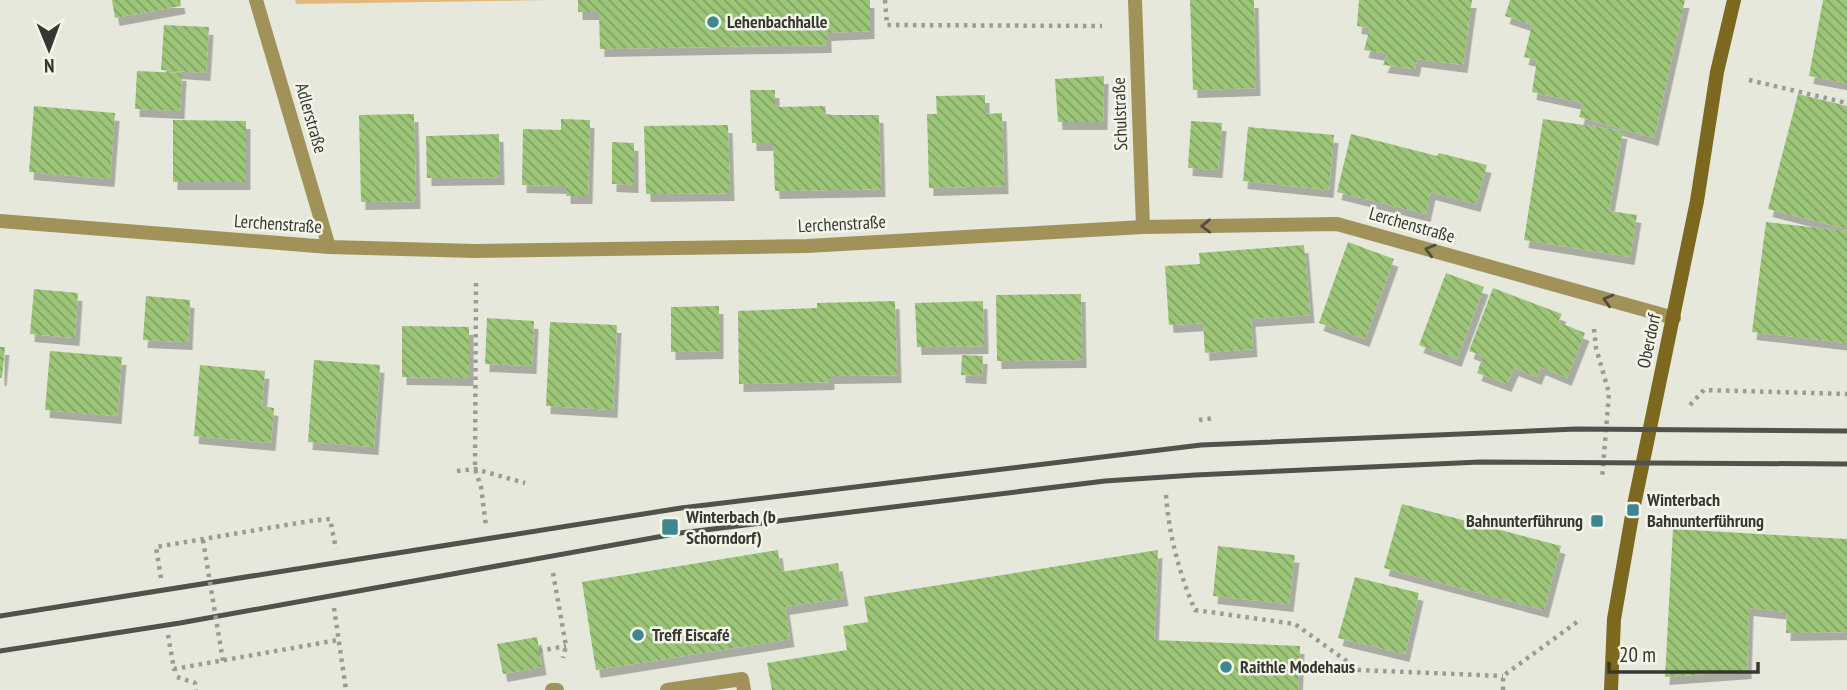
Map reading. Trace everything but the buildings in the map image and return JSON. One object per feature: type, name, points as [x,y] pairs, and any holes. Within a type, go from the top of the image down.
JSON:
[{"type":"main road","name":"Oberdorf","points":[[1611,690],[1614,619],[1633,510],[1674,318],[1697,201],[1717,72],[1734,0]]},
{"type":"street","name":"Adlerstraße","points":[[257,0],[329,247]]},
{"type":"street","name":"Schulstraße","points":[[1135,0],[1143,227]]},
{"type":"street","name":"Lerchenstraße","points":[[0,221],[329,247],[475,251],[807,246],[1143,227],[1337,224],[1674,318]]},
{"type":"street","points":[[667,690],[743,684]]},
{"type":"path","points":[[885,0],[887,25],[1136,26]]},
{"type":"path","points":[[1717,72],[1847,103]]},
{"type":"path","points":[[475,251],[475,469],[481,487],[486,526]]},
{"type":"path","points":[[1591,295],[1596,348],[1609,393],[1602,489]]},
{"type":"path","points":[[1688,408],[1704,390],[1847,394]]},
{"type":"path","points":[[1199,419],[1214,418]]},
{"type":"path","points":[[457,471],[475,469],[525,483]]},
{"type":"path","points":[[1166,495],[1168,523],[1185,587],[1195,610],[1296,624],[1359,670],[1503,676],[1582,619],[1614,619]]},
{"type":"path","points":[[161,578],[156,547],[330,519],[336,549]]},
{"type":"path","points":[[203,540],[223,662]]},
{"type":"path","points":[[553,573],[565,636]]},
{"type":"path","points":[[334,608],[346,690]]},
{"type":"path","points":[[167,635],[174,669],[338,640]]},
{"type":"path","points":[[539,651],[566,646]]},
{"type":"path","points":[[1503,676],[1503,690]]},
{"type":"path","points":[[177,677],[195,683],[196,690]]},
{"type":"green space","points":[[295,0],[551,0],[296,4]]},
{"type":"railway","points":[[0,616],[681,508],[1201,445],[1576,429],[1847,431]]},
{"type":"railway","points":[[0,651],[180,623],[680,533],[1105,481],[1480,462],[1847,464]]},
{"type":"place","name":"Lehenbachhalle","points":[[713,22]]},
{"type":"place","name":"Winterbach Bahnunterführung","points":[[1633,510]]},
{"type":"place","name":"Bahnunterführung","points":[[1597,521]]},
{"type":"place","name":"Winterbach (b Schorndorf)","points":[[670,527]]},
{"type":"place","name":"Treff Eiscafé","points":[[638,635]]},
{"type":"place","name":"Raithle Modehaus","points":[[1226,667]]}]
